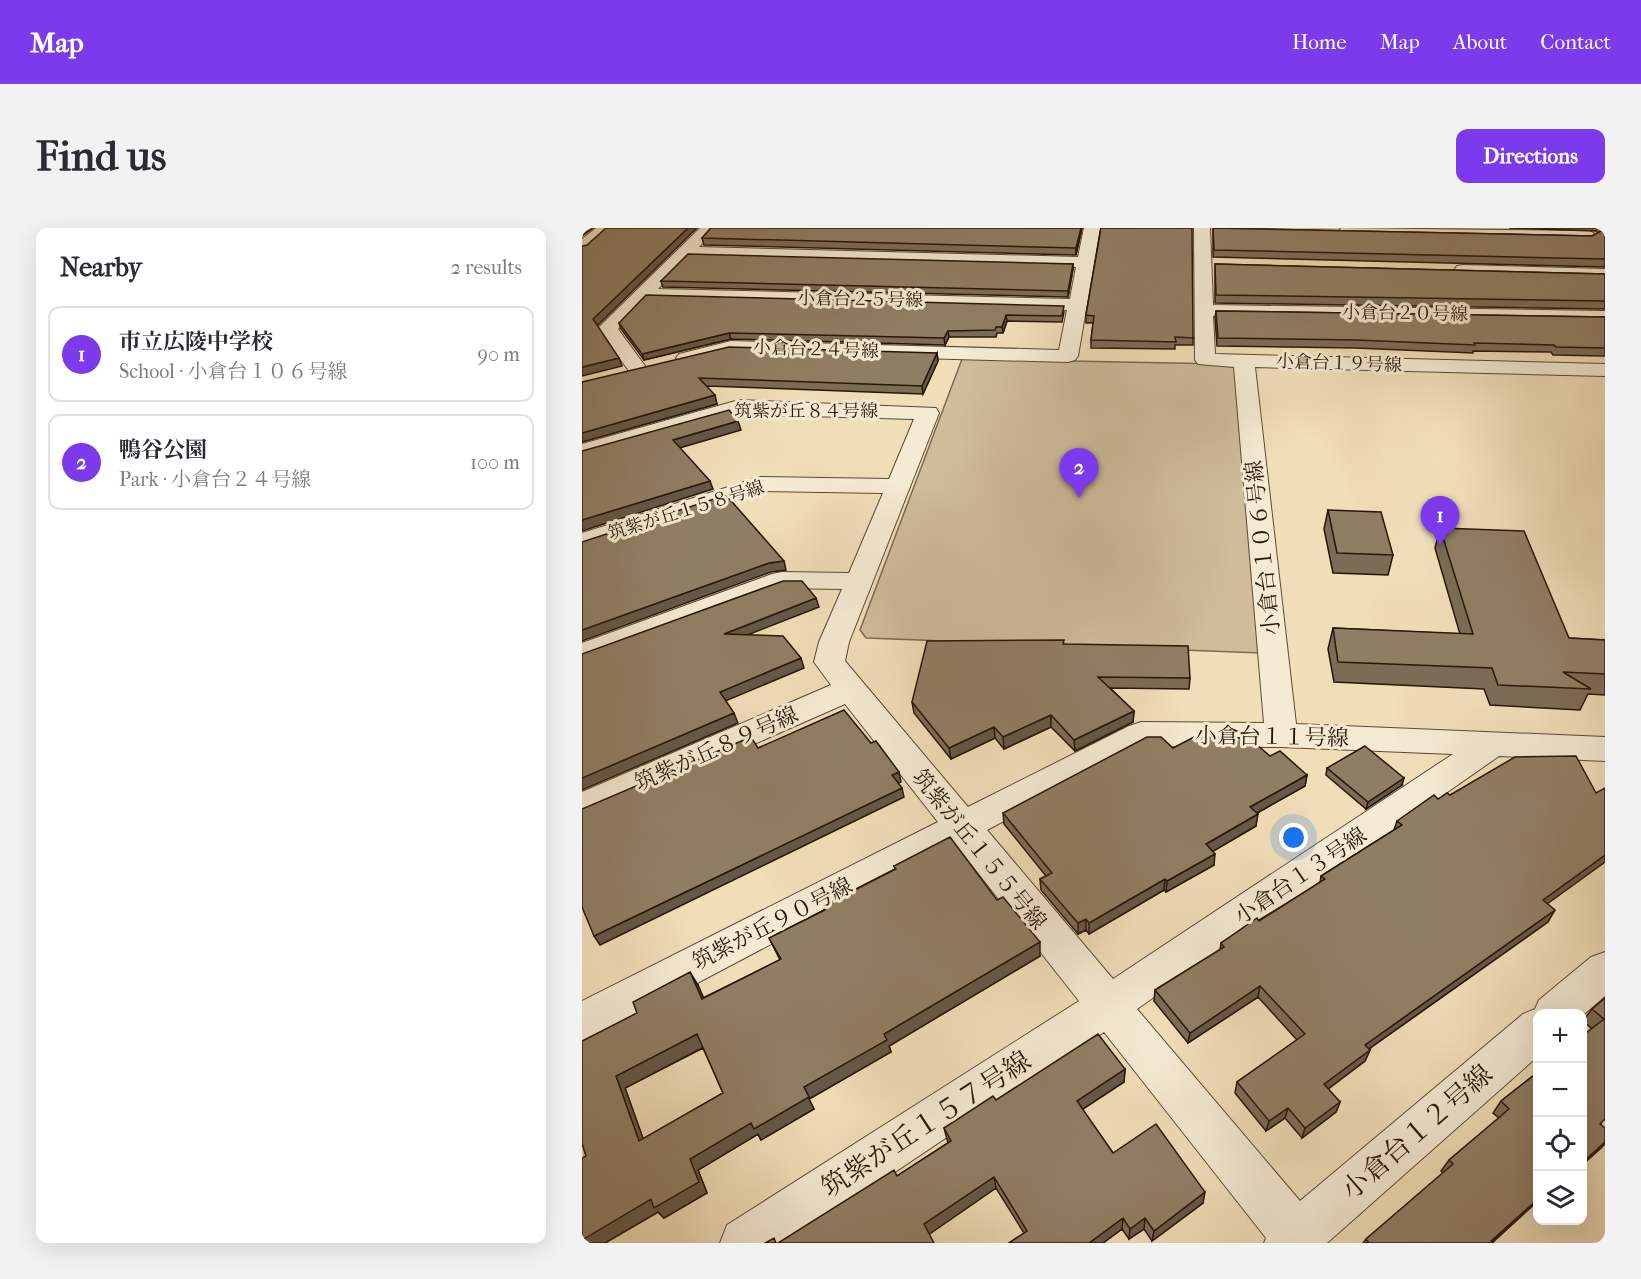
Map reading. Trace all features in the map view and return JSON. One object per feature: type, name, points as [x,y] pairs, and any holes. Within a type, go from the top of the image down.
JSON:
[{"type":"street","points":[[585,242],[606,228]]},
{"type":"street","points":[[638,370],[608,328],[709,228]]},
{"type":"street","name":"小倉台２４号線","points":[[616,376],[731,347],[1068,356],[1092,228]]},
{"type":"street","name":"小倉台１９号線","points":[[1202,228],[1209,265],[1205,310],[1205,360],[1605,370]]},
{"type":"street","points":[[1331,230],[1590,236]]},
{"type":"street","points":[[686,252],[1085,262]]},
{"type":"street","points":[[1451,270],[1605,274]]},
{"type":"street","name":"小倉台２５号線","points":[[644,294],[1077,305]]},
{"type":"street","name":"小倉台２０号線","points":[[1205,310],[1605,317]]},
{"type":"street","name":"小倉台１０６号線","points":[[1244,361],[1281,735]]},
{"type":"street","name":"筑紫が丘８４号線","points":[[582,451],[739,407],[928,413]]},
{"type":"street","name":"筑紫が丘１５５号線","points":[[928,413],[834,642],[829,662],[1296,1241]]},
{"type":"street","name":"筑紫が丘１５８号線","points":[[582,542],[760,484],[898,486]]},
{"type":"street","points":[[582,654],[782,580],[860,580]]},
{"type":"street","name":"筑紫が丘８９号線","points":[[582,807],[850,689]]},
{"type":"street","name":"小倉台１１号線","points":[[961,825],[1141,734],[1281,735],[1605,749]]},
{"type":"street","name":"小倉台１３号線","points":[[1107,1006],[1494,743]]},
{"type":"street","name":"筑紫が丘９０号線","points":[[582,1022],[961,825]]},
{"type":"street","points":[[1560,1009],[1605,970]]},
{"type":"street","name":"筑紫が丘１５７号線","points":[[745,1243],[1107,1006]]},
{"type":"street","name":"小倉台１２号線","points":[[1296,1241],[1533,1032]]},
{"type":"shaded area","points":[[962,359],[1236,366],[1261,653],[866,638],[860,630]]},
{"type":"building","points":[[606,228],[688,228],[593,319],[619,358],[582,367],[582,246],[587,245]]},
{"type":"building","points":[[711,228],[1081,228],[1076,248],[702,238]]},
{"type":"building","points":[[1101,228],[1192,228],[1193,338],[1175,337],[1176,342],[1091,340],[1094,316],[1086,315]]},
{"type":"building","points":[[1213,228],[1592,236],[1603,230],[1601,228],[1605,228],[1605,259],[1214,250]]},
{"type":"building","points":[[688,254],[1073,264],[1068,291],[661,281]]},
{"type":"building","points":[[1215,264],[1605,274],[1605,301],[1216,295]]},
{"type":"building","points":[[646,295],[1064,306],[1062,316],[1006,315],[1002,327],[996,327],[995,330],[948,331],[944,338],[729,333],[642,354],[619,323]]},
{"type":"building","points":[[1216,311],[1605,317],[1605,348],[1218,338]]},
{"type":"building","points":[[729,347],[937,353],[922,386],[699,378],[715,395],[582,433],[582,382]]},
{"type":"building","points":[[729,410],[738,421],[673,440],[710,481],[582,520],[582,451]]},
{"type":"building","points":[[726,495],[784,561],[769,563],[582,630],[582,542]]},
{"type":"building","points":[[1328,510],[1381,512],[1393,555],[1337,553]]},
{"type":"building","points":[[1440,528],[1524,531],[1569,638],[1605,640],[1605,674],[1563,672],[1591,689],[1498,685],[1492,668],[1338,662],[1333,628],[1473,634]]},
{"type":"building","points":[[783,581],[802,581],[816,598],[724,634],[783,636],[801,658],[720,692],[734,713],[582,778],[582,654]]},
{"type":"building","points":[[1064,640],[1063,644],[1188,646],[1190,678],[1098,677],[1134,711],[1074,740],[1051,715],[1003,737],[994,727],[949,748],[912,702],[927,641]]},
{"type":"building","points":[[844,710],[871,743],[876,741],[899,772],[892,775],[902,788],[594,936],[582,907],[582,809],[751,737],[758,748]]},
{"type":"building","points":[[1147,737],[1161,737],[1173,748],[1194,737],[1249,738],[1270,756],[1280,751],[1307,775],[1250,807],[1258,814],[1206,844],[1215,854],[1167,881],[1165,879],[1089,923],[1086,919],[1078,923],[1040,879],[1052,873],[1003,813]]},
{"type":"building","points":[[1365,746],[1404,778],[1368,802],[1327,768]]},
{"type":"building","points":[[1576,756],[1596,793],[1605,788],[1605,855],[1543,900],[1555,910],[1365,1045],[1370,1050],[1324,1084],[1340,1102],[1305,1128],[1288,1108],[1269,1121],[1237,1082],[1305,1034],[1260,986],[1190,1033],[1155,990],[1224,947],[1221,943],[1257,918],[1259,921],[1325,879],[1321,876],[1402,825],[1397,821],[1434,795],[1438,799],[1447,793],[1450,795],[1515,757]]},
{"type":"building","points":[[950,837],[997,900],[1003,897],[1040,942],[884,1034],[887,1040],[804,1087],[809,1097],[754,1129],[751,1123],[690,1159],[699,1182],[654,1208],[651,1199],[582,1240],[582,1158],[586,1156],[582,1143],[582,1041],[637,1013],[633,1002],[690,972],[702,999],[781,959],[769,938],[825,910],[823,906],[896,869],[894,866]],"holes":[[[697,1034],[723,1093],[639,1141],[616,1076]]]},
{"type":"building","points":[[1605,998],[1605,1119],[1600,1124],[1605,1128],[1605,1142],[1587,1158],[1587,1032],[1604,1019],[1592,1009]]},
{"type":"building","points":[[1098,1034],[1125,1069],[1077,1101],[1113,1153],[1156,1124],[1205,1192],[1154,1231],[1145,1218],[1130,1229],[1123,1218],[1089,1243],[1009,1243],[1027,1231],[994,1177],[924,1224],[934,1243],[778,1243],[894,1170],[897,1176],[951,1141],[944,1128],[993,1096],[996,1100]]},
{"type":"building","points":[[1533,1076],[1533,1203],[1491,1241],[1493,1243],[1369,1243],[1366,1239],[1453,1164],[1449,1160],[1509,1109],[1501,1101]]},
{"type":"building","points":[[774,1238],[776,1243],[765,1243]]},
{"type":"place","name":"鴨谷公園","points":[[1079,498]]},
{"type":"place","name":"市立広陵中学校","points":[[1440,546]]}]
